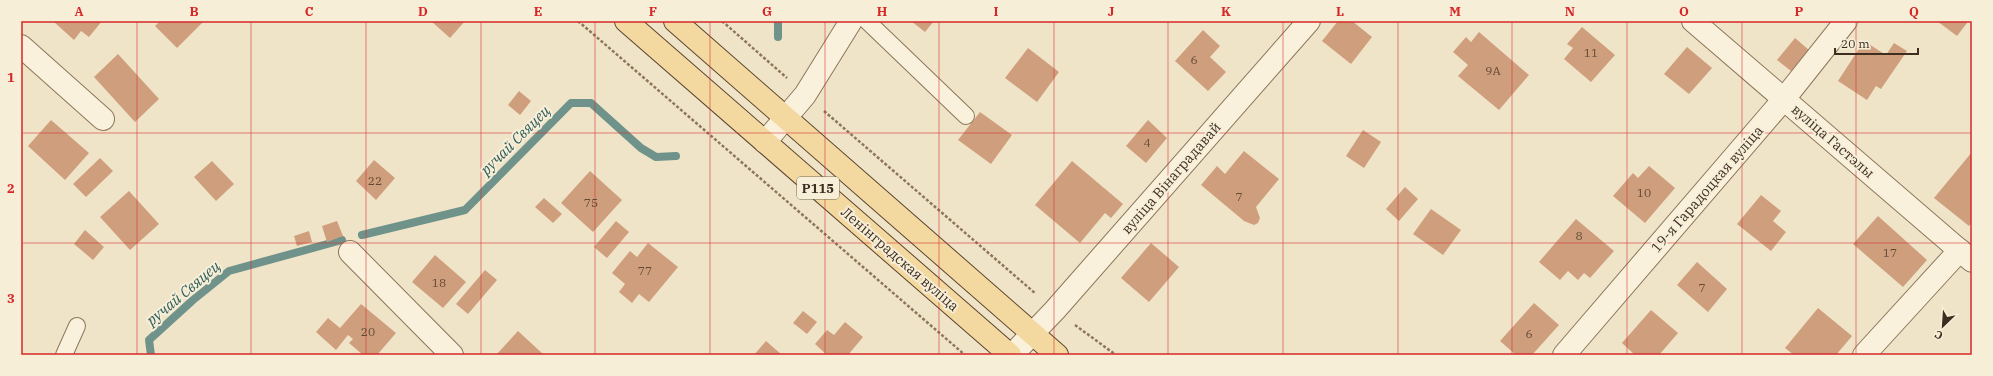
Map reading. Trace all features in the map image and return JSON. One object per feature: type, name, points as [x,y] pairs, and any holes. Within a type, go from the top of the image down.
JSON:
[{"type":"main road","name":"Ленінградская вуліца","points":[[626,21],[1011,355]]},
{"type":"main road","name":"Р115","points":[[675,21],[1057,355]]},
{"type":"street","points":[[765,142],[806,95],[851,21]]},
{"type":"street","name":"вуліца Вінаградавай","points":[[1011,355],[1055,310],[1308,21]]},
{"type":"street","name":"вуліца Гастэлы","points":[[1693,21],[1966,255]]},
{"type":"street","name":"19-я Гарадоцкая вуліца","points":[[1564,355],[1784,99],[1846,21]]},
{"type":"street","points":[[21,46],[103,119]]},
{"type":"street","points":[[350,252],[452,355]]},
{"type":"street","points":[[1864,355],[1966,255]]},
{"type":"lane","points":[[867,21],[966,116]]},
{"type":"lane","points":[[64,355],[77,326]]},
{"type":"path","points":[[578,21],[965,355]]},
{"type":"path","points":[[722,21],[1055,310],[1116,355]]},
{"type":"building","points":[[102,21],[89,37],[81,31],[74,40],[54,22]]},
{"type":"building","points":[[160,21],[204,21],[177,48],[155,26]]},
{"type":"building","points":[[431,21],[465,21],[450,38]]},
{"type":"building","points":[[911,21],[934,21],[925,32]]},
{"type":"building","points":[[1338,21],[1352,21],[1372,37],[1351,64],[1322,41]]},
{"type":"building","points":[[1937,21],[1965,21],[1967,23],[1957,36]]},
{"type":"building","points":[[1582,27],[1615,55],[1591,82],[1564,59],[1573,48],[1567,44]]},
{"type":"building","points":[[1203,30],[1220,46],[1210,57],[1226,72],[1208,91],[1175,61]]},
{"type":"building","points":[[1479,32],[1529,75],[1499,110],[1458,76],[1468,65],[1453,52],[1466,37],[1471,42]]},
{"type":"building","points":[[1795,38],[1809,50],[1791,71],[1777,60]]},
{"type":"building","points":[[1864,41],[1886,55],[1894,43],[1907,51],[1881,89],[1876,86],[1867,100],[1838,81]]},
{"type":"building","points":[[1687,47],[1712,68],[1689,94],[1664,74]]},
{"type":"building","points":[[1028,48],[1059,72],[1037,102],[1005,78]]},
{"type":"building","points":[[118,54],[159,99],[135,122],[94,77]]},
{"type":"building","points":[[519,91],[531,101],[520,115],[508,105]]},
{"type":"building","points":[[980,112],[1012,135],[991,164],[958,140]]},
{"type":"building","points":[[51,120],[89,153],[65,180],[28,146]]},
{"type":"building","points":[[1148,120],[1167,138],[1146,163],[1126,146]]},
{"type":"building","points":[[1363,130],[1381,142],[1364,168],[1346,156]]},
{"type":"building","points":[[1244,151],[1279,179],[1256,207],[1260,218],[1258,223],[1254,225],[1244,221],[1201,185],[1217,166],[1225,174]]},
{"type":"building","points":[[1972,152],[1972,222],[1969,226],[1934,198]]},
{"type":"building","points":[[100,158],[113,171],[86,197],[73,184]]},
{"type":"building","points":[[374,160],[395,178],[376,200],[356,181]]},
{"type":"building","points":[[212,161],[234,184],[216,201],[194,177]]},
{"type":"building","points":[[1072,161],[1123,204],[1111,218],[1105,213],[1080,243],[1035,205]]},
{"type":"building","points":[[1649,166],[1675,188],[1645,223],[1613,196],[1633,173],[1638,178]]},
{"type":"building","points":[[590,171],[622,200],[593,232],[561,203]]},
{"type":"building","points":[[1405,187],[1418,199],[1399,221],[1386,209]]},
{"type":"building","points":[[129,191],[159,224],[130,250],[100,217]]},
{"type":"building","points":[[1761,195],[1781,211],[1773,221],[1786,232],[1771,251],[1737,224]]},
{"type":"building","points":[[544,198],[562,214],[553,223],[535,207]]},
{"type":"building","points":[[1431,209],[1461,230],[1443,255],[1413,234]]},
{"type":"building","points":[[1878,216],[1927,260],[1903,287],[1853,244]]},
{"type":"building","points":[[1576,219],[1614,251],[1590,278],[1584,273],[1578,280],[1568,271],[1560,280],[1539,262]]},
{"type":"building","points":[[337,221],[343,236],[327,242],[322,226]]},
{"type":"building","points":[[616,221],[629,232],[607,258],[594,247]]},
{"type":"building","points":[[85,230],[104,247],[93,260],[74,244]]},
{"type":"building","points":[[309,231],[312,242],[297,246],[294,236]]},
{"type":"building","points":[[648,243],[678,267],[649,302],[639,294],[632,303],[619,292],[625,284],[612,273],[630,251],[637,257]]},
{"type":"building","points":[[1151,243],[1179,267],[1149,302],[1121,278]]},
{"type":"building","points":[[435,255],[466,282],[443,308],[412,282]]},
{"type":"building","points":[[1697,262],[1727,289],[1708,312],[1677,285]]},
{"type":"building","points":[[485,270],[497,280],[468,314],[456,304]]},
{"type":"building","points":[[1534,303],[1559,325],[1532,355],[1516,355],[1500,341]]},
{"type":"building","points":[[361,304],[396,333],[377,355],[363,355],[349,343],[353,339],[348,335],[336,350],[316,332],[328,318],[340,328]]},
{"type":"building","points":[[1818,308],[1852,336],[1836,355],[1794,355],[1785,348]]},
{"type":"building","points":[[1651,310],[1678,333],[1659,355],[1635,355],[1622,343]]},
{"type":"building","points":[[803,311],[817,322],[807,334],[793,323]]},
{"type":"building","points":[[845,322],[863,337],[848,355],[827,355],[815,344],[827,330],[834,335]]},
{"type":"building","points":[[518,331],[544,355],[496,355]]},
{"type":"building","points":[[766,341],[782,355],[754,355]]},
{"type":"waterway","name":"ручай Свяцец","points":[[778,21],[778,37]]},
{"type":"waterway","name":"ручай Свяцец","points":[[362,235],[465,210],[571,103],[591,103],[641,148],[656,157],[676,156]]},
{"type":"waterway","name":"ручай Свяцец","points":[[151,355],[149,340],[193,300],[229,271],[342,240]]}]
